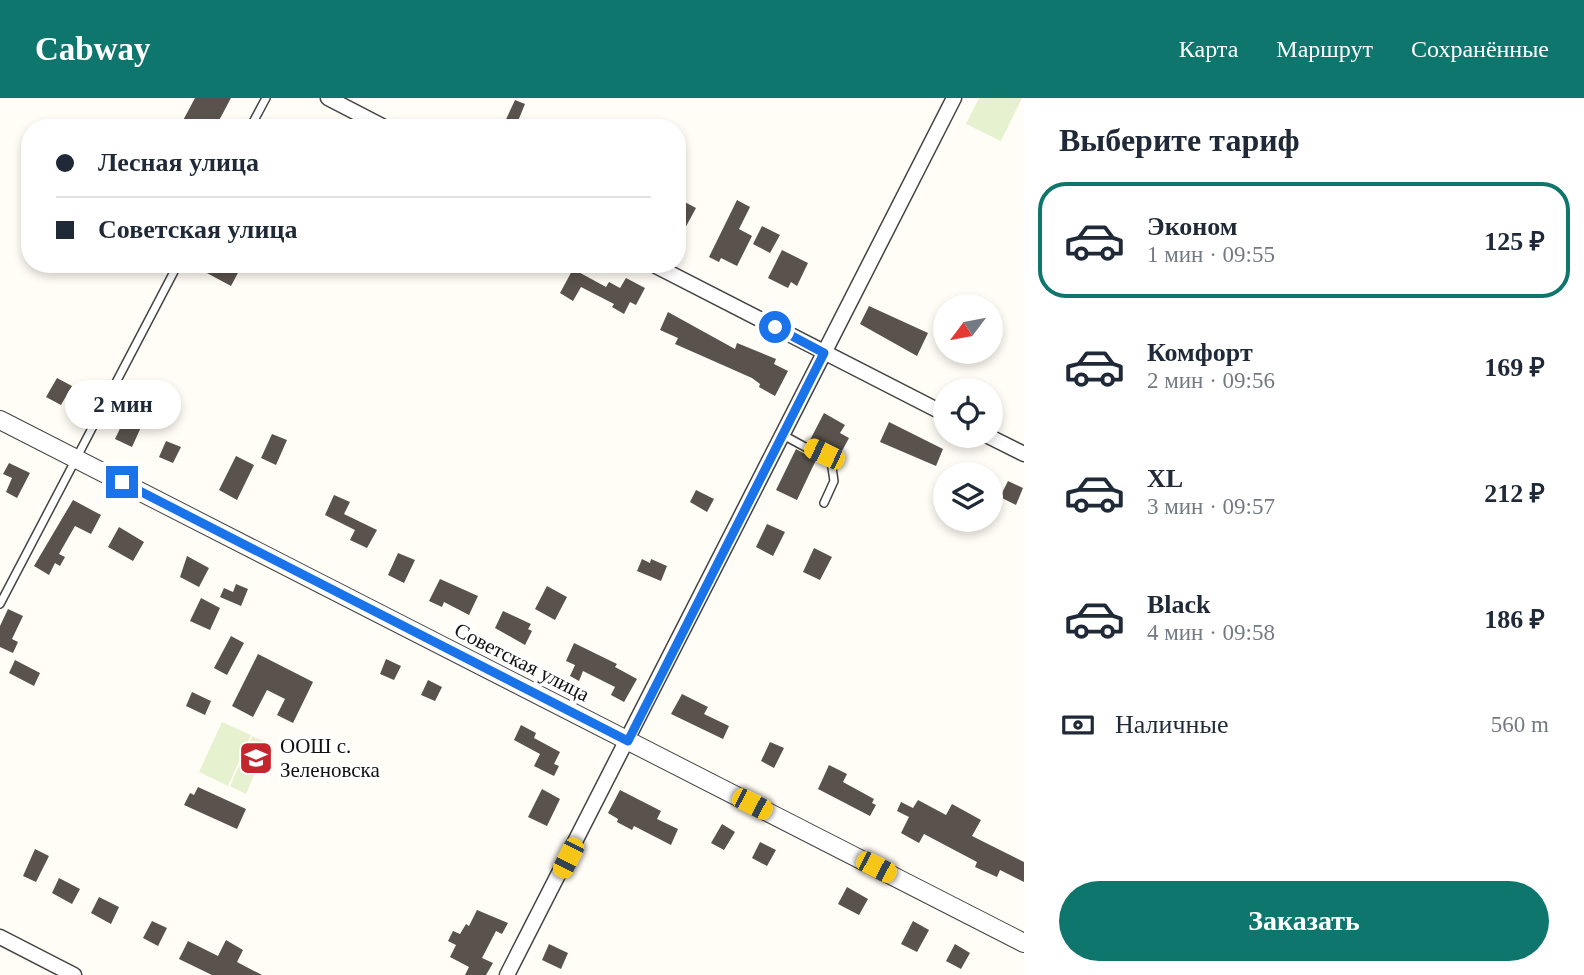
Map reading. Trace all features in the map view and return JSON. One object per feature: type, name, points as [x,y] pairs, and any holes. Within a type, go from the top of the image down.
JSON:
[{"type":"street","points":[[328,98],[369,119]]},
{"type":"street","points":[[507,975],[954,98]]},
{"type":"street","points":[[669,273],[933,408]]},
{"type":"street","name":"Советская улица","points":[[0,420],[1024,943]]},
{"type":"street","points":[[1003,444],[1024,454]]},
{"type":"street","points":[[0,937],[74,975]]},
{"type":"lane","points":[[255,119],[266,98]]},
{"type":"lane","points":[[0,604],[173,273]]},
{"type":"lane","points":[[783,435],[831,461],[834,481],[824,503]]},
{"type":"green space","points":[[979,98],[1022,98],[1001,141],[966,124]]},
{"type":"green space","points":[[222,722],[251,735],[228,786],[199,772]]},
{"type":"green space","points":[[252,736],[268,743],[246,794],[230,786]]},
{"type":"building","points":[[195,98],[231,98],[220,119],[184,119]]},
{"type":"building","points":[[515,100],[525,104],[519,119],[506,119]]},
{"type":"building","points":[[737,200],[750,207],[739,229],[752,236],[737,266],[721,258],[719,262],[709,257]]},
{"type":"building","points":[[686,203],[696,208],[686,226]]},
{"type":"building","points":[[762,226],[780,235],[770,253],[753,244]]},
{"type":"building","points":[[782,250],[808,263],[797,286],[791,282],[788,288],[768,278]]},
{"type":"building","points":[[207,273],[238,273],[231,286]]},
{"type":"building","points":[[571,273],[580,273],[606,287],[609,282],[620,288],[626,278],[645,288],[636,305],[630,302],[624,314],[612,307],[614,304],[581,287],[573,301],[560,293]]},
{"type":"building","points":[[869,306],[928,333],[917,356],[860,324]]},
{"type":"building","points":[[668,312],[735,349],[737,343],[776,359],[774,364],[788,371],[775,396],[759,387],[760,384],[752,378],[675,344],[678,338],[660,330]]},
{"type":"building","points":[[57,378],[72,386],[61,405],[46,397]]},
{"type":"building","points":[[824,413],[845,425],[840,433],[849,438],[842,451],[825,442],[822,449],[809,442]]},
{"type":"building","points":[[125,418],[142,425],[132,447],[115,439]]},
{"type":"building","points":[[889,422],[933,444],[933,448],[943,449],[938,462],[933,462],[933,465],[880,442]]},
{"type":"building","points":[[272,434],[287,440],[276,465],[261,458]]},
{"type":"building","points":[[166,441],[181,447],[173,463],[159,457]]},
{"type":"building","points":[[796,449],[816,460],[797,500],[776,490]]},
{"type":"building","points":[[236,456],[254,465],[237,500],[219,490]]},
{"type":"building","points":[[9,463],[30,473],[17,498],[6,492],[12,478],[3,474]]},
{"type":"building","points":[[1008,481],[1023,488],[1016,505],[1003,498]]},
{"type":"building","points":[[696,490],[714,499],[707,512],[690,502]]},
{"type":"building","points":[[334,495],[350,502],[344,514],[377,530],[367,548],[350,540],[355,530],[325,515]]},
{"type":"building","points":[[73,500],[101,515],[91,534],[75,526],[59,554],[65,557],[60,566],[55,563],[49,575],[34,566]]},
{"type":"building","points":[[767,524],[785,532],[773,556],[756,547]]},
{"type":"building","points":[[119,527],[144,542],[133,561],[108,547]]},
{"type":"building","points":[[814,548],[832,557],[820,580],[803,572]]},
{"type":"building","points":[[398,553],[415,560],[404,583],[388,575]]},
{"type":"building","points":[[187,556],[209,568],[199,587],[180,577]]},
{"type":"building","points":[[642,559],[650,563],[651,559],[667,566],[661,581],[637,571]]},
{"type":"building","points":[[440,579],[478,596],[469,615],[444,602],[442,607],[429,601]]},
{"type":"building","points":[[236,584],[248,589],[241,606],[220,597],[224,588],[233,592]]},
{"type":"building","points":[[547,586],[567,597],[555,620],[535,609]]},
{"type":"building","points":[[201,598],[220,608],[210,630],[190,621]]},
{"type":"building","points":[[8,609],[23,616],[12,639],[18,642],[13,653],[0,647],[0,626]]},
{"type":"building","points":[[503,611],[531,624],[528,629],[532,631],[525,645],[495,628]]},
{"type":"building","points":[[231,636],[244,643],[227,675],[214,668]]},
{"type":"building","points":[[574,643],[617,664],[615,667],[637,679],[624,702],[611,695],[615,687],[583,671],[579,681],[570,676],[575,665],[566,661]]},
{"type":"building","points":[[258,654],[313,682],[293,723],[277,715],[285,699],[267,690],[253,717],[232,706]]},
{"type":"building","points":[[386,659],[401,666],[394,680],[380,674]]},
{"type":"building","points":[[15,660],[40,673],[34,686],[9,673]]},
{"type":"building","points":[[428,680],[442,687],[435,701],[421,695]]},
{"type":"building","points":[[192,692],[211,701],[205,715],[186,706]]},
{"type":"building","points":[[682,694],[708,707],[704,714],[729,726],[723,739],[671,714]]},
{"type":"building","points":[[521,725],[536,733],[534,738],[560,752],[554,764],[559,766],[554,776],[534,766],[540,754],[514,740]]},
{"type":"building","points":[[770,742],[784,748],[774,768],[761,761]]},
{"type":"building","points":[[829,765],[847,774],[843,782],[874,799],[872,803],[876,805],[870,816],[818,789]]},
{"type":"building","points":[[198,787],[246,809],[237,829],[184,805],[190,793],[194,795]]},
{"type":"building","points":[[542,789],[560,799],[547,826],[528,817]]},
{"type":"building","points":[[620,790],[661,811],[657,819],[678,829],[671,845],[634,826],[632,830],[617,822],[618,819],[608,813]]},
{"type":"building","points":[[918,800],[946,815],[952,804],[981,820],[972,836],[1024,862],[1024,882],[1000,870],[997,877],[975,867],[977,862],[924,834],[919,843],[901,833],[909,817],[897,811],[901,802],[913,808]]},
{"type":"building","points":[[722,824],[735,832],[724,850],[711,843]]},
{"type":"building","points":[[760,842],[776,850],[767,866],[752,858]]},
{"type":"building","points":[[35,849],[49,856],[36,882],[23,876]]},
{"type":"building","points":[[59,878],[80,889],[72,904],[52,893]]},
{"type":"building","points":[[847,887],[868,899],[859,915],[838,904]]},
{"type":"building","points":[[99,897],[119,907],[111,924],[91,913]]},
{"type":"building","points":[[477,910],[508,923],[502,934],[496,931],[482,958],[493,963],[486,975],[465,975],[469,967],[450,957],[456,945],[448,941],[453,931],[460,934],[466,924],[469,926]]},
{"type":"building","points":[[152,921],[167,928],[158,946],[143,938]]},
{"type":"building","points":[[913,921],[929,930],[917,952],[901,944]]},
{"type":"building","points":[[226,940],[243,950],[237,962],[262,975],[212,975],[179,959],[188,941],[218,956]]},
{"type":"building","points":[[549,944],[568,953],[561,969],[542,960]]},
{"type":"building","points":[[955,944],[970,953],[961,969],[946,961]]},
{"type":"place","name":"ООШ с. Зеленовска","points":[[256,758]]},
{"type":"route","points":[[122,482],[305,579],[628,741],[824,353],[775,327]]}]
